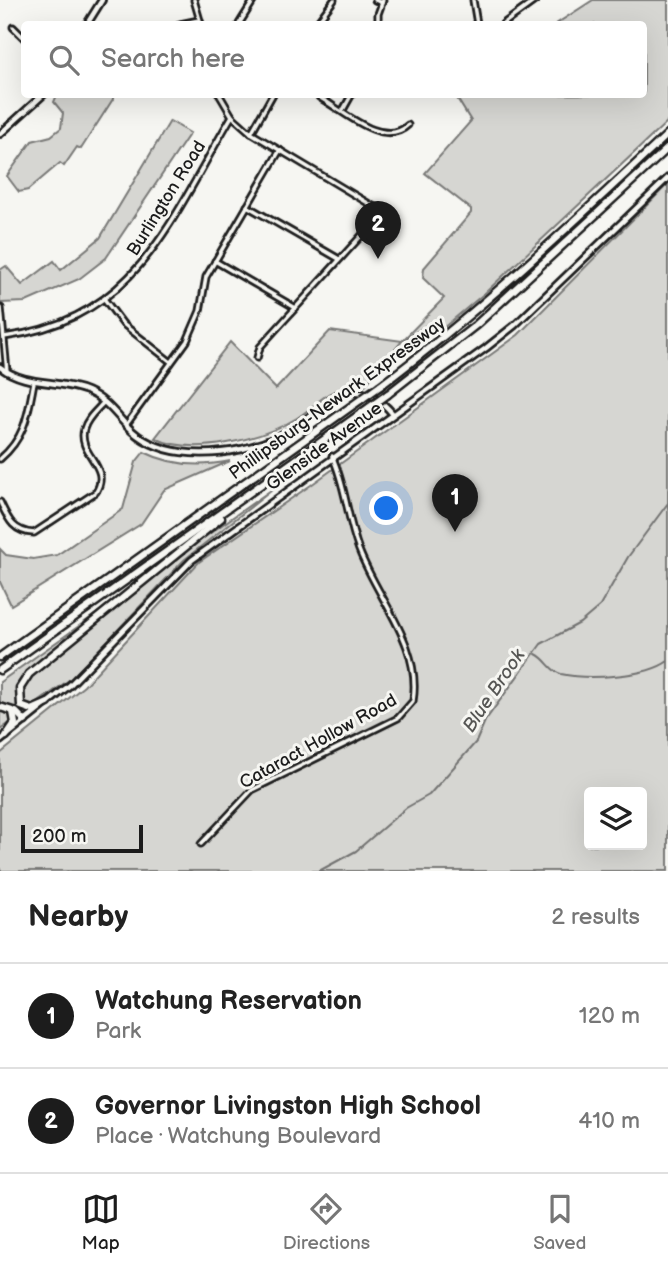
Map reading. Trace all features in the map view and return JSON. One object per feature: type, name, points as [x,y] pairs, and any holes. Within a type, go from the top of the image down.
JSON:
[{"type":"highway","name":"Phillipsburg-Newark Expressway","points":[[0,657],[380,386],[479,307],[668,134]]},
{"type":"highway","name":"Phillipsburg-Newark Expressway","points":[[0,670],[388,394],[476,325],[668,148]]},
{"type":"highway","points":[[26,720],[21,706],[22,684],[38,666],[254,490]]},
{"type":"highway","points":[[21,706],[32,710],[48,703]]},
{"type":"highway","points":[[0,707],[26,720]]},
{"type":"highway","points":[[6,736],[16,720],[12,711]]},
{"type":"main road","points":[[89,21],[102,0]]},
{"type":"main road","points":[[0,134],[40,98]]},
{"type":"main road","name":"Glenside Avenue","points":[[0,741],[103,654],[192,560],[515,325],[668,178]]},
{"type":"main road","points":[[0,367],[34,382],[80,389],[104,402],[145,440],[168,450],[207,453],[243,449],[271,439],[351,392],[376,399],[393,414]]},
{"type":"street","points":[[194,0],[200,21]]},
{"type":"street","points":[[241,21],[254,0]]},
{"type":"street","points":[[318,21],[334,0]]},
{"type":"street","points":[[375,0],[383,1],[379,21]]},
{"type":"street","points":[[473,0],[476,21]]},
{"type":"street","points":[[507,21],[536,0]]},
{"type":"street","points":[[13,27],[21,35]]},
{"type":"street","points":[[221,98],[232,116],[251,132],[383,212],[294,307],[260,347],[257,358]]},
{"type":"street","points":[[251,132],[271,98]]},
{"type":"street","points":[[321,98],[372,128],[388,134],[398,132],[408,125]]},
{"type":"street","points":[[343,110],[350,98]]},
{"type":"street","name":"Burlington Road","points":[[4,337],[56,326],[105,300],[136,272],[232,116]]},
{"type":"street","points":[[126,425],[196,324],[204,283],[280,150]]},
{"type":"street","points":[[247,206],[339,259]]},
{"type":"street","points":[[215,261],[294,307]]},
{"type":"street","points":[[105,300],[123,324],[171,362]]},
{"type":"street","points":[[1,308],[7,372]]},
{"type":"street","points":[[0,459],[17,443],[26,427],[34,382]]},
{"type":"street","points":[[0,502],[16,528],[34,533],[96,492],[101,481],[101,471],[86,450],[83,433],[87,421],[104,402]]},
{"type":"street","name":"Cataract Hollow Road","points":[[201,844],[252,790],[398,718],[413,701],[412,658],[359,549],[341,476],[332,456]]},
{"type":"shaded area","points":[[593,0],[668,0],[668,121],[486,292],[436,334],[427,325],[402,341],[444,298],[423,278],[424,268],[471,213],[471,209],[425,173],[471,121],[457,98],[647,98],[647,21],[561,21]]},
{"type":"shaded area","points":[[56,98],[113,98],[81,149],[77,147],[64,166],[60,163],[28,190],[19,192],[7,176],[32,141],[51,136],[61,128],[63,113],[54,102]]},
{"type":"shaded area","points":[[170,121],[190,133],[106,258],[79,279],[26,302],[0,303],[0,270],[6,266],[22,285],[54,261],[61,270],[100,238]]},
{"type":"shaded area","points":[[668,184],[668,871],[0,871],[0,754],[84,686],[199,562],[311,485],[518,335]]},
{"type":"shaded area","points":[[330,331],[402,341],[363,388],[332,392],[297,418],[266,433],[208,446],[188,446],[155,438],[230,342],[276,389]]},
{"type":"shaded area","points":[[144,452],[164,460],[186,464],[230,461],[164,490],[141,524],[11,605],[0,582],[0,549],[6,555],[33,559],[57,555],[123,509],[136,462]]},
{"type":"shaded area","points":[[281,483],[184,560],[73,677],[0,730],[0,682]]},
{"type":"waterway","name":"Blue Brook","points":[[319,871],[356,851],[406,808],[429,795],[476,742],[485,721],[541,644],[580,623],[600,606],[628,557],[668,503]]},
{"type":"waterway","points":[[536,654],[561,674],[586,677],[632,674],[668,661]]},
{"type":"place","name":"Governor Livingston High School","points":[[378,259]]},
{"type":"place","name":"Watchung Reservation","points":[[455,532]]}]
